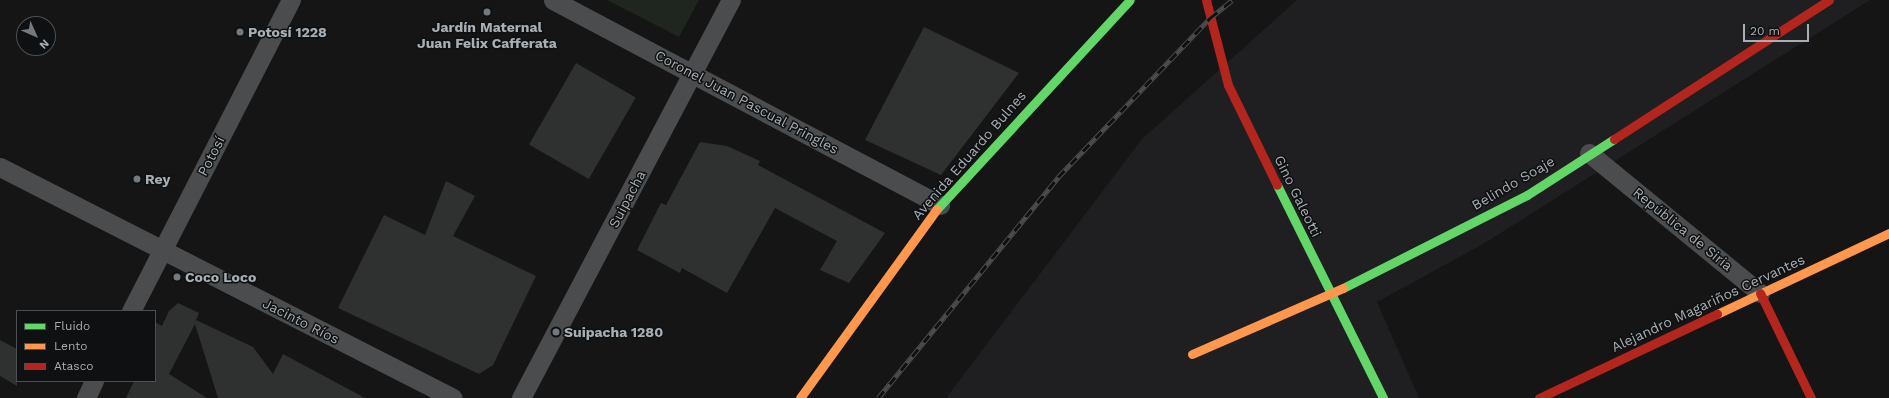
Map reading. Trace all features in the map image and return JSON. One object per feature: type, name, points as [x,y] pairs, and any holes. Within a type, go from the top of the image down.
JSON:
[{"type":"street","name":"Potosí","points":[[132,310],[291,0]]},
{"type":"street","name":"Coronel Juan Pascual Pringles","points":[[553,0],[694,73],[940,205]]},
{"type":"street","name":"Suipacha","points":[[521,398],[694,73],[731,0]]},
{"type":"street","name":"Avenida Eduardo Bulnes","points":[[800,398],[940,205],[1130,0]]},
{"type":"street","name":"Gino Galeotti","points":[[1206,0],[1228,84],[1383,398]]},
{"type":"street","name":"Belindo Soaje","points":[[1192,354],[1331,294],[1527,195],[1589,153],[1829,0]]},
{"type":"street","name":"República de Siria","points":[[1589,153],[1760,293],[1811,398]]},
{"type":"street","name":"Jacinto Ríos","points":[[0,166],[453,398]]},
{"type":"street","name":"Alejandro Magariños Cervantes","points":[[1539,398],[1889,233]]},
{"type":"street","points":[[86,398],[94,382]]},
{"type":"shaded area","points":[[607,0],[699,0],[679,37]]},
{"type":"shaded area","points":[[1297,0],[1870,0],[1483,244],[1377,302],[1419,398],[946,398],[1142,139]]},
{"type":"building","points":[[924,27],[1019,73],[941,175],[865,140]]},
{"type":"building","points":[[576,63],[636,98],[589,179],[529,144]]},
{"type":"building","points":[[700,142],[727,146],[760,161],[758,165],[885,233],[849,283],[820,270],[837,241],[775,208],[727,293],[682,268],[680,273],[637,250],[661,203],[666,205]]},
{"type":"building","points":[[446,181],[475,196],[453,236],[536,276],[493,365],[479,374],[338,308],[384,215],[425,235]]},
{"type":"building","points":[[178,303],[199,313],[196,320],[253,347],[273,374],[283,354],[365,398],[218,398],[195,324],[169,374],[207,398],[126,398],[134,382],[156,382],[156,323],[162,326],[169,311]]},
{"type":"building","points":[[0,340],[16,348],[17,386],[0,376]]},
{"type":"railway","points":[[878,398],[1058,177],[1210,18],[1232,0]]},
{"type":"traffic: fast","points":[[937,209],[1130,0]]},
{"type":"traffic: fast","points":[[1343,288],[1527,195],[1614,139]]},
{"type":"traffic: fast","points":[[1277,185],[1383,398]]},
{"type":"traffic: slow","points":[[800,398],[937,209]]},
{"type":"traffic: slow","points":[[1717,314],[1889,233]]},
{"type":"traffic: slow","points":[[1192,354],[1343,288]]},
{"type":"traffic: jam","points":[[1206,0],[1228,85],[1277,185]]},
{"type":"traffic: jam","points":[[1614,139],[1829,0]]},
{"type":"traffic: jam","points":[[1760,293],[1811,398]]},
{"type":"traffic: jam","points":[[1539,398],[1717,314]]},
{"type":"place","name":"Jardín Maternal Juan Felix Cafferata","points":[[487,12]]},
{"type":"place","name":"Potosí 1228","points":[[240,32]]},
{"type":"place","name":"Rey","points":[[137,179]]},
{"type":"place","name":"Coco Loco","points":[[177,277]]},
{"type":"place","name":"Suipacha 1280","points":[[556,332]]}]
